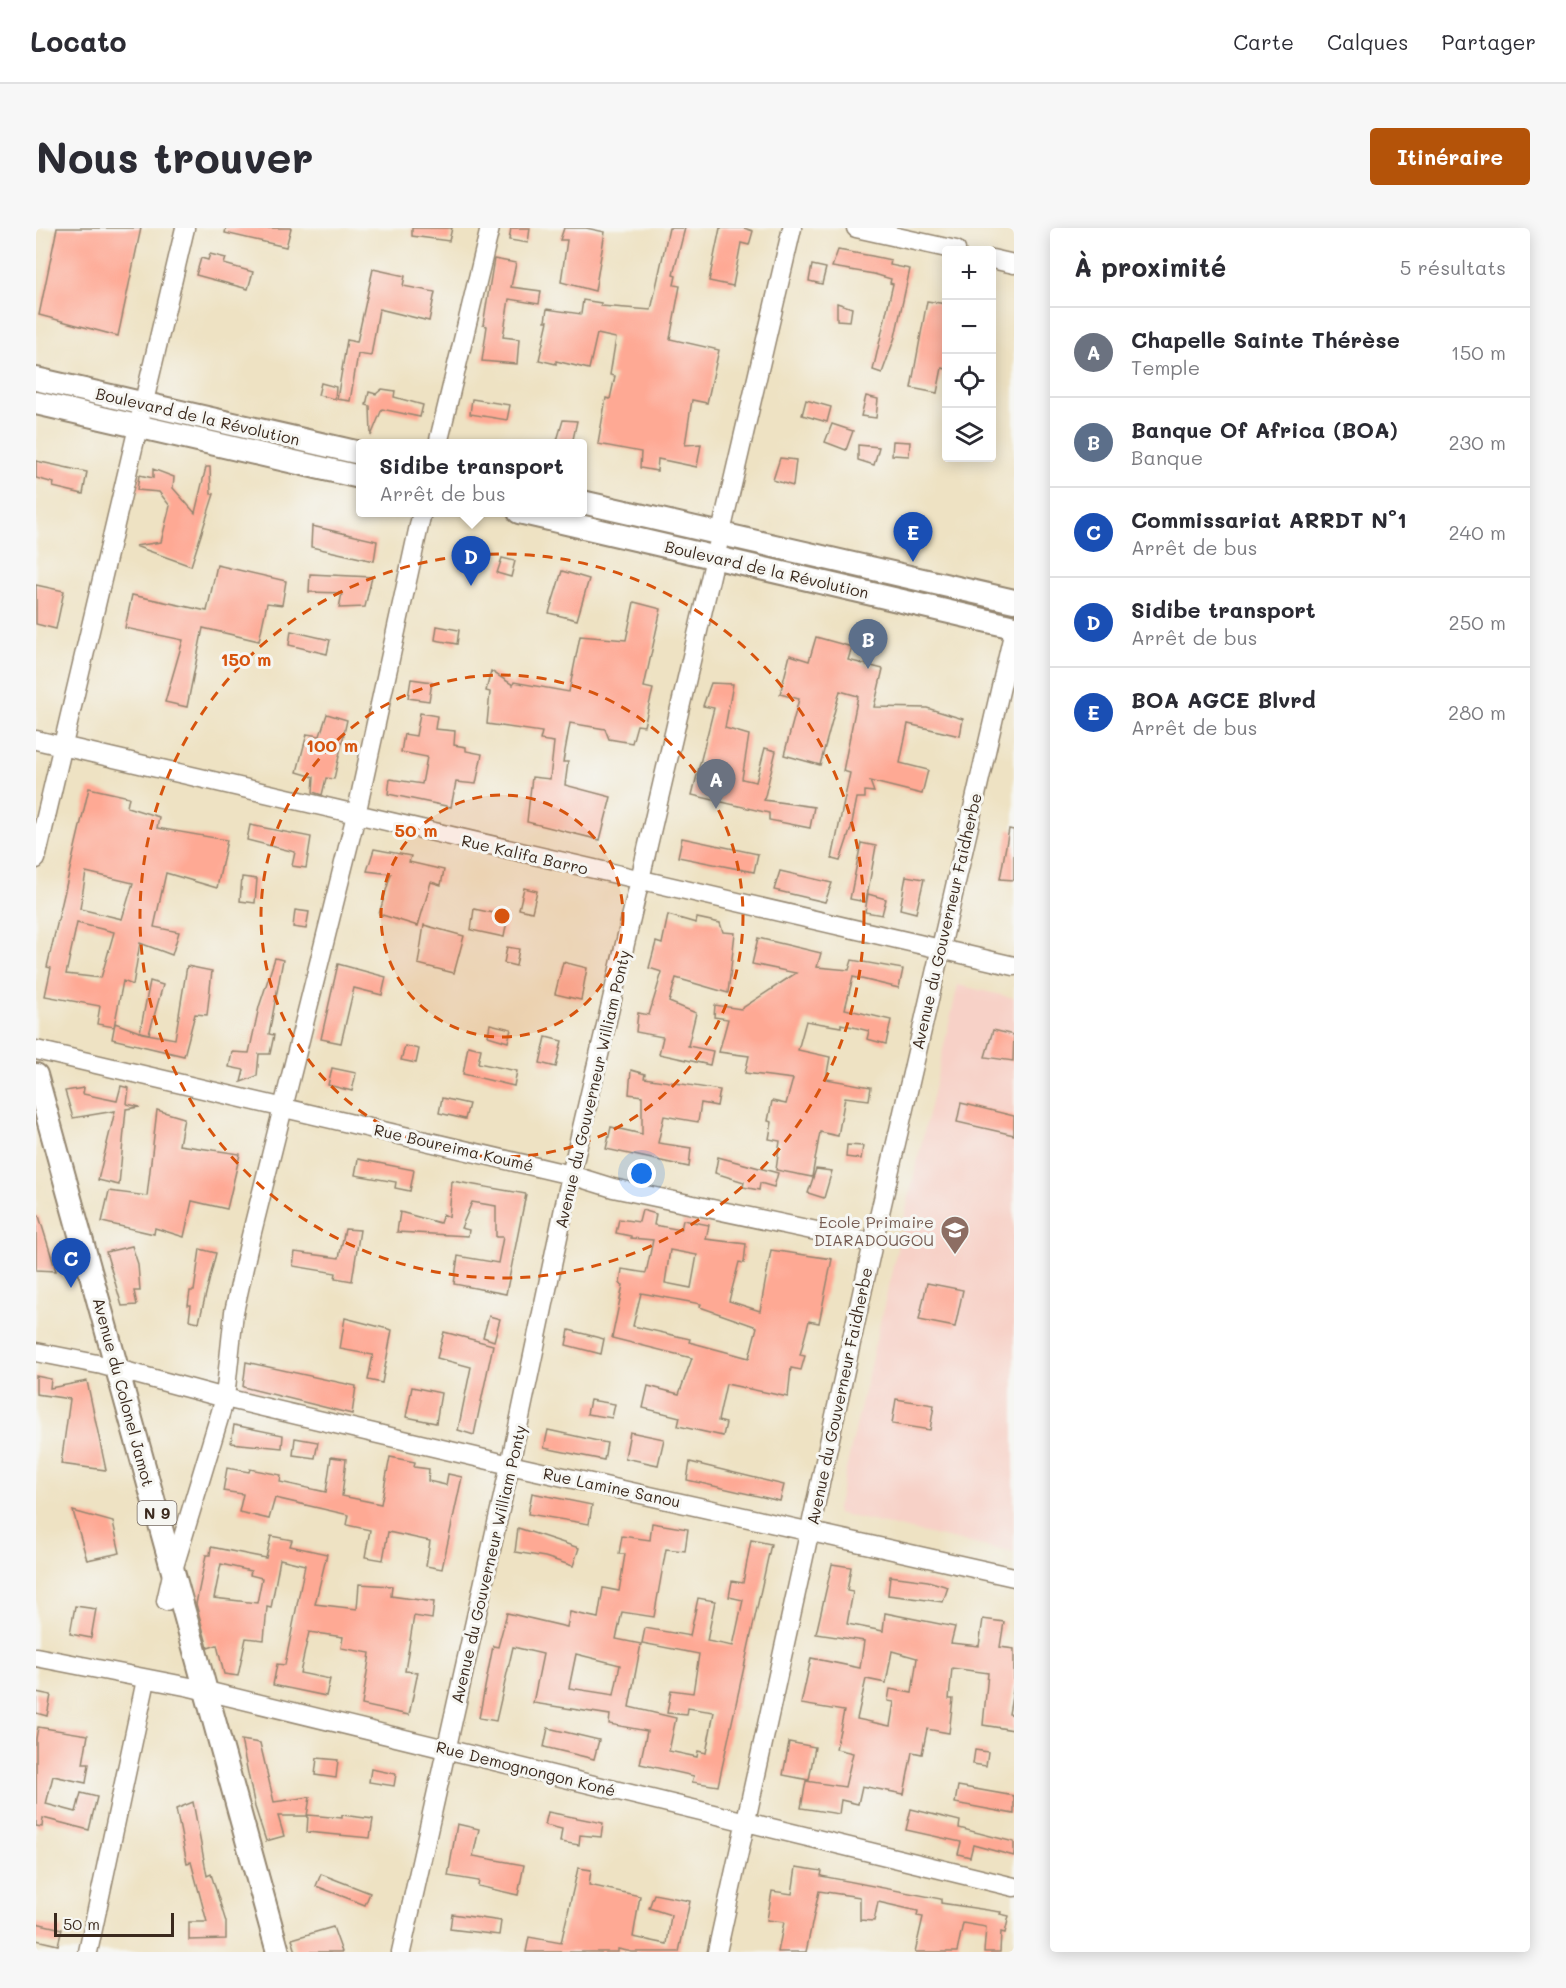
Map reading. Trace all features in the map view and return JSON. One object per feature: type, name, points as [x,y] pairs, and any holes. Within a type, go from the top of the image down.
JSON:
[{"type":"main road","name":"Boulevard de la Révolution","points":[[36,379],[356,452]]},
{"type":"main road","name":"Boulevard de la Révolution","points":[[36,403],[356,476]]},
{"type":"main road","name":"Boulevard de la Révolution","points":[[587,503],[1014,601]]},
{"type":"main road","name":"Boulevard de la Révolution","points":[[537,517],[1014,628]]},
{"type":"main road","name":"Avenue du Colonel Jamot","points":[[36,1075],[166,1601],[198,1689],[278,1952]]},
{"type":"main road","name":"Avenue du Colonel Jamot","points":[[36,1124],[173,1570],[198,1689],[263,1952]]},
{"type":"street","points":[[36,859],[64,748],[136,426],[185,228]]},
{"type":"street","points":[[439,439],[490,228]]},
{"type":"street","name":"Avenue du Gouverneur William Ponty","points":[[401,1952],[572,1175],[792,228]]},
{"type":"street","points":[[856,228],[942,247]]},
{"type":"street","points":[[996,260],[1014,264]]},
{"type":"street","points":[[166,1601],[173,1570],[225,1398],[234,1312],[281,1106],[356,815],[421,517]]},
{"type":"street","name":"Avenue du Gouverneur Faidherbe","points":[[717,1952],[939,948],[1014,628]]},
{"type":"street","name":"Rue Kalifa Barro","points":[[36,740],[1014,966]]},
{"type":"street","name":"Rue Boureima Koumé","points":[[36,1050],[572,1175],[614,1188],[873,1244]]},
{"type":"street","name":"Rue Lamine Sanou","points":[[36,1352],[110,1367],[225,1398],[510,1465],[1014,1577]]},
{"type":"street","name":"Rue Demognongon Koné","points":[[36,1657],[198,1689],[1014,1887]]},
{"type":"street","points":[[88,1952],[146,1680]]},
{"type":"shaded area","name":"Ecole Primaire DIARADOUGOU","points":[[958,985],[1014,998],[1014,1553],[836,1513]]},
{"type":"building","points":[[57,228],[141,228],[118,336],[39,315]]},
{"type":"building","points":[[226,228],[291,228],[286,247],[225,233]]},
{"type":"building","points":[[412,228],[452,228],[449,241],[412,236]]},
{"type":"building","points":[[511,228],[530,228],[528,243],[509,240]]},
{"type":"building","points":[[564,228],[586,228],[605,232],[595,291],[561,282],[567,240],[560,240]]},
{"type":"building","points":[[669,228],[685,228],[673,275],[676,276],[674,285],[680,286],[670,339],[719,350],[707,403],[692,400],[685,445],[701,444],[697,467],[658,459],[657,471],[640,468],[641,452],[598,444],[606,398],[610,399],[615,376],[610,375],[616,338],[597,334],[589,369],[556,361],[556,364],[539,360],[548,321],[545,321],[547,309],[581,314],[583,300],[601,303],[601,306],[651,310]]},
{"type":"building","points":[[720,228],[744,228],[753,231],[749,245],[741,243],[733,286],[709,281]]},
{"type":"building","points":[[838,250],[891,260],[890,265],[910,269],[895,337],[882,373],[873,370],[893,284],[890,283],[891,279],[874,274],[832,267]]},
{"type":"building","points":[[210,254],[226,258],[224,264],[253,272],[248,289],[196,275],[201,258],[208,260]]},
{"type":"building","points":[[494,259],[516,263],[511,287],[541,291],[539,304],[509,299],[503,337],[519,339],[517,364],[482,361],[487,326],[483,325]]},
{"type":"building","points":[[812,265],[826,268],[822,284],[809,281]]},
{"type":"building","points":[[373,269],[405,276],[403,286],[435,292],[429,321],[379,309],[371,356],[358,354],[350,401],[337,399],[347,340],[357,342]]},
{"type":"building","points":[[927,301],[942,303],[942,368],[937,393],[911,388]]},
{"type":"building","points":[[837,303],[852,308],[850,321],[837,320]]},
{"type":"building","points":[[321,383],[336,387],[335,399],[318,395]]},
{"type":"building","points":[[382,389],[395,391],[394,397],[423,405],[420,417],[382,409],[371,436],[370,406],[366,405],[369,392],[376,394]]},
{"type":"building","points":[[866,396],[878,399],[876,418],[861,416]]},
{"type":"building","points":[[472,399],[510,405],[507,420],[470,414]]},
{"type":"building","points":[[806,400],[831,407],[827,422],[802,415]]},
{"type":"building","points":[[563,420],[577,421],[573,439],[557,439]]},
{"type":"building","points":[[832,424],[853,431],[846,450],[825,442]]},
{"type":"building","points":[[893,441],[910,442],[909,456],[892,455]]},
{"type":"building","points":[[858,445],[879,447],[874,465],[858,460]]},
{"type":"building","points":[[780,458],[796,460],[793,486],[773,480]]},
{"type":"building","points":[[36,461],[87,472],[83,494],[53,487],[54,483],[36,478]]},
{"type":"building","points":[[206,467],[210,467],[211,494],[214,494],[191,566],[135,546],[161,542],[170,506],[159,492],[137,490],[139,475],[153,478],[153,469],[174,477],[173,488],[195,513]]},
{"type":"building","points":[[312,526],[377,541],[374,561],[311,547]]},
{"type":"building","points":[[502,558],[515,561],[511,577],[497,573]]},
{"type":"building","points":[[217,565],[286,581],[282,605],[267,603],[259,641],[203,628],[187,707],[165,702],[183,640],[125,628],[132,595],[207,611]]},
{"type":"building","points":[[562,571],[589,579],[577,620],[549,613]]},
{"type":"building","points":[[310,574],[372,577],[365,607],[339,608],[342,593],[309,592]]},
{"type":"building","points":[[36,585],[64,591],[56,629],[36,624]]},
{"type":"building","points":[[634,602],[661,609],[644,687],[653,689],[644,726],[637,725],[632,743],[609,739],[605,729],[570,723],[563,762],[568,762],[565,785],[611,797],[600,840],[527,822],[532,777],[550,779],[554,742],[540,740],[542,732],[487,724],[490,692],[486,691],[491,671],[513,685],[514,682],[569,692],[580,636],[626,640]]},
{"type":"building","points":[[437,626],[459,630],[457,644],[435,640]]},
{"type":"building","points":[[291,631],[330,640],[327,654],[289,645]]},
{"type":"building","points":[[816,637],[852,647],[848,660],[883,669],[874,707],[927,708],[963,719],[960,736],[908,724],[900,763],[928,770],[922,794],[870,781],[874,792],[865,791],[865,798],[857,798],[851,828],[840,861],[832,859],[850,773],[843,771],[858,696],[840,691],[820,765],[784,755],[799,699],[780,694],[790,655],[809,661]]},
{"type":"building","points":[[411,679],[432,682],[429,701],[408,698]]},
{"type":"building","points":[[711,683],[733,684],[725,728],[749,735],[742,779],[756,782],[765,748],[776,751],[764,800],[814,807],[810,828],[769,820],[769,813],[692,795],[714,708],[703,706]]},
{"type":"building","points":[[420,713],[437,716],[435,729],[455,731],[454,745],[466,747],[466,751],[482,754],[476,784],[456,782],[451,807],[388,794],[390,779],[422,784],[427,757],[401,752],[404,734],[416,736]]},
{"type":"building","points":[[327,714],[347,720],[334,779],[326,778],[322,795],[313,792],[314,777],[297,772],[307,734],[320,736]]},
{"type":"building","points":[[89,788],[129,797],[127,807],[159,817],[157,828],[227,840],[217,888],[166,873],[154,927],[179,932],[172,955],[140,943],[133,985],[123,981],[114,1027],[97,1024],[100,1006],[45,996],[51,968],[47,967]],"holes":[[[86,872],[133,883],[122,919],[80,909]],[[77,923],[114,932],[101,978],[66,974]]]},
{"type":"building","points":[[250,825],[311,837],[306,868],[292,866],[295,852],[247,840]]},
{"type":"building","points":[[1009,829],[1014,830],[1014,880],[1000,879]]},
{"type":"building","points":[[682,838],[758,854],[754,872],[678,857]]},
{"type":"building","points":[[861,843],[876,846],[866,902],[850,899]]},
{"type":"building","points":[[374,849],[411,856],[409,862],[444,870],[441,885],[431,882],[418,926],[379,914],[391,874],[367,871]]},
{"type":"building","points":[[780,871],[832,883],[825,902],[774,890]]},
{"type":"building","points":[[906,876],[924,879],[916,913],[900,909]]},
{"type":"building","points":[[242,877],[257,879],[255,903],[240,901]]},
{"type":"building","points":[[524,888],[537,891],[532,912],[519,909]]},
{"type":"building","points":[[868,894],[886,899],[882,915],[865,912]]},
{"type":"building","points":[[474,909],[508,916],[504,937],[471,930]]},
{"type":"building","points":[[295,910],[309,912],[306,929],[293,927]]},
{"type":"building","points":[[668,915],[696,923],[697,918],[720,923],[723,932],[735,933],[728,993],[676,978],[669,1002],[696,1013],[688,1046],[713,1051],[710,1065],[659,1054],[663,1037],[636,1032],[638,1013],[649,1015],[662,972],[649,968],[656,942],[662,944]]},
{"type":"building","points":[[424,925],[464,936],[454,973],[418,964]]},
{"type":"building","points":[[758,938],[821,953],[817,967],[849,970],[852,960],[903,969],[899,988],[853,977],[845,1009],[891,1020],[886,1044],[867,1039],[869,1031],[841,1024],[841,1027],[806,1021],[798,1050],[830,1057],[826,1079],[871,1087],[869,1100],[845,1097],[838,1136],[820,1132],[812,1177],[776,1170],[780,1141],[769,1139],[772,1122],[768,1121],[772,1101],[786,1104],[793,1079],[745,1073],[749,1056],[719,1052],[728,1019],[714,1017],[715,1005],[741,1009],[796,973],[752,964]]},
{"type":"building","points":[[507,947],[519,949],[516,966],[504,963]]},
{"type":"building","points":[[275,958],[283,960],[269,1034],[274,1035],[270,1054],[259,1054],[257,1076],[241,1082],[244,1070],[229,1067],[232,1052],[249,1053],[259,1007]]},
{"type":"building","points":[[563,962],[587,968],[581,1000],[555,994]]},
{"type":"building","points":[[338,964],[386,977],[382,995],[354,988],[341,1043],[321,1039]]},
{"type":"building","points":[[187,966],[212,971],[207,1015],[195,1014],[184,1056],[112,1039],[115,1023],[142,1033],[175,1039]]},
{"type":"building","points":[[150,981],[163,985],[149,1034],[140,1032]]},
{"type":"building","points":[[490,1024],[511,1029],[508,1042],[488,1036]]},
{"type":"building","points":[[993,1030],[1014,1035],[1013,1061],[985,1057]]},
{"type":"building","points":[[546,1037],[562,1041],[556,1067],[540,1063]]},
{"type":"building","points":[[405,1046],[419,1049],[416,1063],[401,1060]]},
{"type":"building","points":[[468,1046],[481,1049],[478,1063],[517,1071],[514,1086],[463,1074]]},
{"type":"building","points":[[332,1068],[356,1073],[352,1091],[328,1085]]},
{"type":"building","points":[[631,1070],[645,1074],[644,1078],[720,1090],[717,1106],[701,1103],[698,1122],[664,1116],[658,1143],[691,1148],[689,1167],[606,1149],[611,1127],[642,1134],[642,1096],[629,1094]]},
{"type":"building","points":[[121,1086],[129,1088],[127,1104],[140,1107],[126,1109],[119,1185],[98,1180],[115,1111],[73,1118],[65,1091],[84,1088],[83,1094],[117,1101]]},
{"type":"building","points":[[442,1098],[469,1104],[465,1119],[439,1113]]},
{"type":"building","points":[[961,1103],[1014,1116],[1014,1135],[957,1122]]},
{"type":"building","points":[[157,1110],[184,1118],[179,1145],[240,1154],[227,1209],[192,1201],[184,1237],[155,1228],[154,1234],[102,1222],[109,1191],[147,1196]]},
{"type":"building","points":[[847,1145],[863,1146],[861,1159],[846,1157]]},
{"type":"building","points":[[718,1157],[778,1173],[774,1187],[760,1183],[759,1190],[743,1187],[744,1182],[715,1173]]},
{"type":"building","points":[[358,1159],[414,1170],[410,1191],[395,1188],[396,1182],[355,1175]]},
{"type":"building","points":[[816,1169],[832,1171],[824,1198],[808,1193]]},
{"type":"building","points":[[452,1181],[526,1194],[506,1294],[454,1284],[458,1256],[498,1263],[503,1237],[496,1237],[496,1206],[472,1202],[461,1228],[469,1230],[468,1236],[397,1232],[400,1212],[440,1223],[443,1214],[449,1217]]},
{"type":"building","points":[[642,1210],[656,1214],[654,1225],[681,1230],[683,1220],[709,1225],[706,1239],[746,1244],[744,1263],[739,1262],[729,1301],[760,1311],[771,1250],[832,1259],[819,1323],[809,1321],[800,1355],[805,1356],[801,1370],[791,1368],[788,1397],[726,1384],[718,1421],[726,1423],[723,1436],[678,1426],[680,1417],[643,1408],[648,1386],[679,1394],[692,1358],[612,1338],[623,1285],[620,1284],[622,1269],[646,1273],[653,1240],[631,1238],[631,1236],[616,1233],[619,1219],[639,1222]],"holes":[[[670,1250],[697,1255],[691,1288],[665,1283]],[[641,1293],[701,1304],[700,1307],[757,1327],[749,1358],[689,1342],[690,1339],[633,1326]]]},
{"type":"building","points":[[36,1216],[39,1216],[56,1271],[36,1270]]},
{"type":"building","points":[[345,1229],[360,1230],[352,1281],[335,1278],[336,1273],[293,1266],[295,1252],[339,1258]]},
{"type":"building","points":[[132,1246],[138,1264],[140,1291],[134,1291],[137,1305],[122,1306],[106,1252]]},
{"type":"building","points":[[200,1249],[216,1253],[199,1322],[189,1320],[191,1305],[188,1305],[190,1291],[194,1291]]},
{"type":"building","points":[[927,1283],[963,1290],[955,1327],[919,1320]]},
{"type":"building","points":[[489,1316],[500,1319],[494,1341],[483,1337]]},
{"type":"building","points":[[345,1318],[392,1330],[382,1383],[368,1380],[373,1355],[340,1349]]},
{"type":"building","points":[[569,1330],[604,1339],[601,1354],[566,1345]]},
{"type":"building","points":[[444,1332],[493,1345],[474,1435],[458,1430],[471,1367],[437,1358]]},
{"type":"building","points":[[246,1362],[356,1386],[352,1414],[243,1387]]},
{"type":"building","points":[[36,1376],[51,1379],[50,1388],[87,1381],[106,1470],[61,1464],[70,1399],[36,1394]]},
{"type":"building","points":[[412,1387],[441,1393],[436,1423],[406,1417]]},
{"type":"building","points":[[896,1399],[934,1405],[930,1430],[892,1424]]},
{"type":"building","points":[[590,1400],[615,1404],[612,1418],[587,1414]]},
{"type":"building","points":[[234,1425],[283,1435],[282,1448],[231,1443]]},
{"type":"building","points":[[548,1430],[607,1443],[604,1460],[544,1448]]},
{"type":"building","points":[[630,1432],[664,1439],[658,1465],[625,1458]]},
{"type":"building","points":[[295,1438],[318,1442],[315,1458],[293,1455]]},
{"type":"building","points":[[331,1457],[346,1459],[342,1496],[381,1504],[390,1457],[415,1462],[414,1467],[429,1469],[428,1481],[446,1485],[448,1474],[462,1477],[442,1569],[426,1566],[430,1541],[388,1532],[383,1560],[365,1557],[370,1530],[347,1525],[349,1515],[275,1498],[269,1519],[239,1512],[243,1494],[223,1491],[227,1468],[249,1472],[250,1469],[281,1475],[280,1482],[326,1492]]},
{"type":"building","points":[[690,1462],[784,1485],[780,1501],[687,1480]]},
{"type":"building","points":[[532,1493],[592,1505],[589,1524],[528,1514]]},
{"type":"building","points":[[73,1511],[113,1522],[120,1553],[87,1560]]},
{"type":"building","points":[[652,1523],[688,1529],[685,1551],[666,1549],[654,1617],[622,1612],[616,1639],[641,1644],[629,1707],[676,1718],[669,1751],[697,1757],[698,1751],[706,1753],[714,1712],[688,1708],[687,1715],[667,1713],[671,1690],[693,1693],[699,1654],[642,1643],[645,1628],[690,1636],[698,1598],[715,1601],[707,1641],[733,1646],[743,1600],[729,1597],[732,1581],[743,1583],[751,1540],[771,1544],[718,1786],[692,1782],[694,1776],[640,1764],[647,1731],[609,1724],[610,1715],[533,1703],[543,1654],[513,1647],[496,1721],[479,1718],[493,1646],[498,1647],[507,1613],[567,1627],[570,1612],[598,1618],[603,1588],[619,1591],[625,1554],[619,1554],[622,1536],[650,1540]],"holes":[[[576,1654],[620,1665],[614,1695],[569,1688]]]},
{"type":"building","points":[[518,1528],[579,1548],[573,1566],[545,1557],[515,1552]]},
{"type":"building","points":[[271,1536],[292,1540],[290,1546],[327,1554],[315,1604],[357,1609],[359,1584],[392,1586],[391,1596],[434,1602],[432,1619],[414,1616],[405,1671],[418,1672],[409,1715],[362,1705],[370,1653],[341,1648],[343,1637],[309,1632],[300,1673],[330,1679],[326,1696],[273,1685],[277,1664],[285,1665],[305,1565],[280,1559],[271,1608],[267,1607],[264,1640],[246,1638],[238,1676],[224,1674],[217,1645],[208,1648],[196,1604],[206,1555],[210,1555],[211,1547],[266,1558]],"holes":[[[221,1564],[251,1571],[250,1575],[262,1578],[257,1603],[214,1598]]]},
{"type":"building","points":[[832,1564],[851,1567],[847,1591],[853,1592],[847,1624],[883,1631],[885,1613],[955,1627],[951,1643],[979,1646],[983,1619],[1004,1622],[1000,1647],[1014,1649],[1014,1685],[1009,1714],[1014,1715],[1014,1730],[983,1725],[988,1673],[952,1668],[949,1699],[953,1699],[949,1733],[927,1729],[922,1754],[912,1752],[904,1794],[862,1786],[858,1804],[841,1800],[839,1814],[801,1808],[806,1781],[845,1787],[853,1753],[836,1749],[844,1711],[801,1704],[811,1658],[860,1668],[864,1641],[816,1634]],"holes":[[[892,1651],[917,1658],[912,1693],[890,1689],[888,1701],[894,1702],[890,1726],[857,1719],[866,1679],[886,1683]]]},
{"type":"building","points":[[890,1576],[928,1581],[948,1587],[943,1602],[888,1595]]},
{"type":"building","points":[[75,1606],[96,1609],[91,1638],[70,1634]]},
{"type":"building","points":[[36,1692],[51,1695],[47,1716],[36,1713]]},
{"type":"building","points":[[38,1727],[88,1735],[83,1764],[89,1764],[86,1783],[53,1776],[46,1804],[76,1812],[81,1793],[97,1797],[89,1830],[43,1818],[42,1827],[36,1826]]},
{"type":"building","points":[[548,1728],[599,1740],[594,1759],[544,1747]]},
{"type":"building","points":[[241,1740],[260,1743],[274,1802],[310,1797],[307,1816],[278,1816],[284,1836],[266,1841],[255,1807]]},
{"type":"building","points":[[789,1742],[815,1747],[809,1780],[783,1775]]},
{"type":"building","points":[[975,1750],[988,1752],[986,1766],[973,1764]]},
{"type":"building","points":[[317,1758],[338,1760],[336,1778],[315,1775]]},
{"type":"building","points":[[371,1769],[396,1774],[394,1786],[369,1782]]},
{"type":"building","points":[[958,1786],[1014,1796],[1014,1814],[955,1803]]},
{"type":"building","points":[[193,1802],[207,1876],[211,1874],[226,1922],[226,1939],[189,1940],[189,1922],[207,1922],[191,1862],[187,1863],[176,1809]]},
{"type":"building","points":[[911,1809],[960,1821],[959,1828],[1014,1842],[1014,1856],[973,1845],[970,1857],[958,1854],[961,1842],[906,1830]]},
{"type":"building","points":[[548,1812],[603,1823],[601,1837],[580,1835],[579,1845],[560,1842],[562,1829],[545,1825]]},
{"type":"building","points":[[308,1815],[342,1818],[342,1815],[373,1819],[370,1838],[307,1832]]},
{"type":"building","points":[[457,1824],[479,1829],[473,1856],[524,1865],[518,1895],[478,1886],[479,1881],[448,1876]]},
{"type":"building","points":[[796,1867],[822,1871],[821,1876],[941,1899],[941,1903],[1001,1912],[1000,1914],[1009,1916],[1005,1933],[1001,1932],[1000,1952],[984,1952],[986,1927],[963,1923],[957,1952],[915,1952],[923,1917],[917,1916],[918,1911],[878,1902],[874,1921],[860,1920],[860,1897],[819,1891],[806,1952],[778,1952],[784,1922],[767,1920],[772,1891],[792,1894]]},
{"type":"building","points":[[578,1868],[591,1870],[589,1885],[640,1896],[633,1937],[667,1944],[671,1915],[649,1908],[654,1894],[690,1901],[679,1952],[632,1952],[618,1949],[618,1952],[526,1952],[529,1937],[561,1943]]},
{"type":"building","points":[[321,1874],[370,1893],[365,1905],[316,1886]]},
{"type":"building","points":[[452,1914],[501,1921],[499,1935],[450,1929]]},
{"type":"building","points":[[36,1923],[62,1929],[58,1945],[36,1940]]},
{"type":"building","points":[[333,1927],[342,1952],[296,1952],[292,1939]]},
{"type":"place","name":"BOA AGCE Blvrd","points":[[913,562]]},
{"type":"place","name":"Sidibe transport","points":[[471,586]]},
{"type":"place","name":"Banque Of Africa (BOA)","points":[[868,669]]},
{"type":"place","name":"Chapelle Sainte Thérèse","points":[[716,809]]},
{"type":"place","name":"Ecole Primaire DIARADOUGOU","points":[[955,1256]]},
{"type":"place","name":"Commissariat ARRDT N°1","points":[[71,1288]]}]
